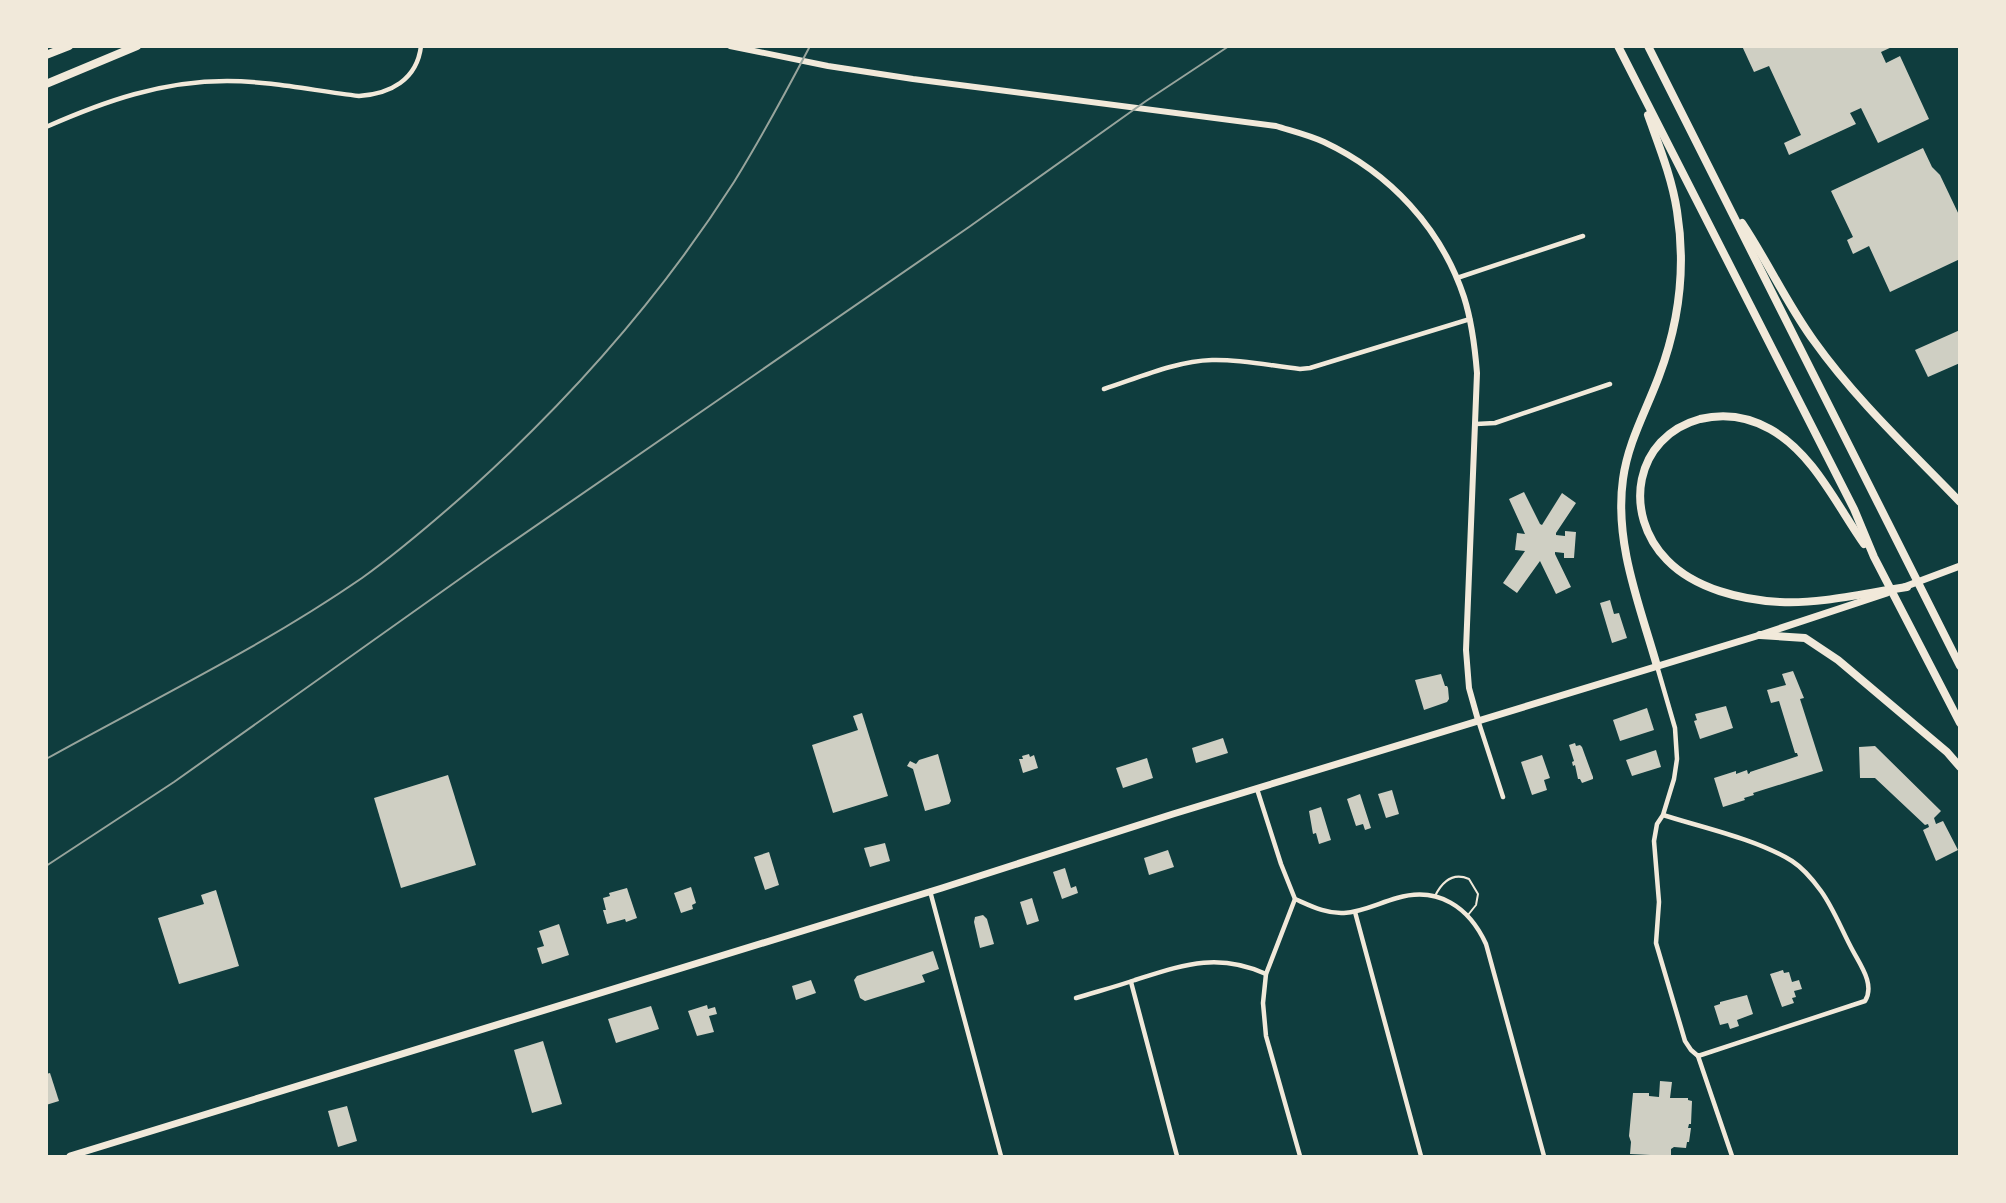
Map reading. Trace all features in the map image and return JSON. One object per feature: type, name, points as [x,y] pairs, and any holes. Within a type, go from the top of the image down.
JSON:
[{"type":"highway","points":[[46,55],[69,46]]},
{"type":"highway","points":[[46,84],[137,46]]},
{"type":"highway","points":[[1618,46],[1854,509],[1874,557],[1959,723]]},
{"type":"highway","points":[[1648,46],[1959,666]]},
{"type":"highway","points":[[1641,92],[1677,210],[1682,270],[1673,333],[1629,452],[1623,481],[1621,519],[1625,549],[1657,666]]},
{"type":"highway","points":[[1722,193],[1763,255],[1794,311],[1828,360],[1863,401],[1959,502]]},
{"type":"highway","points":[[1874,557],[1799,451],[1771,429],[1753,420],[1724,415],[1693,421],[1676,429],[1661,441],[1642,473],[1641,506],[1644,525],[1653,544],[1668,561],[1699,583],[1744,597],[1779,602],[1806,602],[1906,586]]},
{"type":"highway","points":[[1760,635],[1805,638],[1838,660],[1947,752],[1959,767]]},
{"type":"main road","points":[[70,1156],[1478,720],[1760,635],[1959,566]]},
{"type":"street","points":[[46,127],[132,94],[161,87],[195,83],[228,81],[373,96],[385,93],[405,80],[420,57],[421,46]]},
{"type":"street","points":[[730,46],[828,66],[913,79],[1276,126],[1322,141],[1347,154],[1405,199],[1443,248],[1457,278],[1470,319],[1478,373],[1466,650],[1469,688],[1503,797]]},
{"type":"street","points":[[1457,278],[1583,236]]},
{"type":"street","points":[[1104,389],[1186,363],[1203,360],[1310,368],[1470,319]]},
{"type":"street","points":[[1476,424],[1495,423],[1610,384]]},
{"type":"street","points":[[1657,666],[1677,744],[1674,779],[1664,815],[1657,824],[1654,841],[1659,902],[1656,943],[1685,1041],[1698,1056],[1732,1156]]},
{"type":"street","points":[[1257,789],[1295,899],[1266,974],[1263,1020],[1300,1156]]},
{"type":"street","points":[[1664,815],[1741,840],[1793,862],[1821,891],[1859,962],[1870,989],[1870,994],[1865,1001],[1858,1005],[1698,1056]]},
{"type":"street","points":[[930,891],[1001,1156]]},
{"type":"street","points":[[1295,899],[1329,912],[1354,912],[1411,894],[1435,896],[1468,915],[1486,944],[1544,1156]]},
{"type":"street","points":[[1354,912],[1421,1156]]},
{"type":"street","points":[[1076,998],[1194,962],[1231,962],[1266,974]]},
{"type":"street","points":[[1131,982],[1177,1156]]},
{"type":"lane","points":[[1435,896],[1440,887],[1450,878],[1456,876],[1469,879],[1478,894],[1476,905],[1468,915]]},
{"type":"building","points":[[1742,46],[1894,46],[1881,52],[1886,63],[1900,56],[1929,119],[1878,143],[1861,108],[1850,113],[1856,124],[1789,155],[1784,143],[1801,135],[1769,66],[1754,72]]},
{"type":"building","points":[[1923,148],[1932,167],[1940,175],[1960,217],[1960,259],[1890,292],[1869,246],[1853,254],[1847,240],[1853,237],[1831,191]]},
{"type":"building","points":[[1960,330],[1960,363],[1928,377],[1915,350]]},
{"type":"building","points":[[1524,492],[1542,525],[1562,493],[1576,503],[1556,533],[1556,535],[1565,536],[1565,531],[1576,532],[1574,558],[1564,558],[1564,553],[1555,552],[1571,587],[1556,594],[1540,561],[1517,593],[1503,583],[1525,551],[1515,550],[1517,533],[1525,534],[1509,499]]},
{"type":"building","points":[[1610,600],[1614,614],[1619,613],[1627,638],[1612,643],[1600,603]]},
{"type":"building","points":[[1793,671],[1804,698],[1800,699],[1823,771],[1753,793],[1754,795],[1744,798],[1745,800],[1723,807],[1714,778],[1736,771],[1736,774],[1747,770],[1748,774],[1798,756],[1795,753],[1779,701],[1771,703],[1767,690],[1786,685],[1782,674]]},
{"type":"building","points":[[1441,674],[1448,688],[1449,699],[1447,702],[1424,710],[1415,680]]},
{"type":"building","points":[[1726,706],[1733,728],[1700,739],[1694,721],[1697,720],[1695,714]]},
{"type":"building","points":[[1647,708],[1654,730],[1620,741],[1613,720]]},
{"type":"building","points":[[862,713],[888,796],[833,813],[812,745],[858,730],[853,716]]},
{"type":"building","points":[[1223,738],[1228,753],[1196,763],[1192,748]]},
{"type":"building","points":[[1575,743],[1576,746],[1582,747],[1593,777],[1582,783],[1578,779],[1575,765],[1573,766],[1574,761],[1569,745]]},
{"type":"building","points":[[1875,746],[1941,811],[1934,818],[1936,824],[1943,821],[1958,850],[1936,861],[1923,830],[1929,827],[1928,824],[1925,825],[1875,778],[1860,778],[1859,747]]},
{"type":"building","points":[[1656,750],[1661,767],[1632,776],[1626,760]]},
{"type":"building","points":[[938,754],[951,801],[949,804],[925,811],[913,769],[907,766],[910,761],[916,764],[919,760]]},
{"type":"building","points":[[1029,754],[1030,757],[1034,755],[1038,768],[1023,773],[1019,759]]},
{"type":"building","points":[[1542,755],[1550,778],[1544,780],[1547,790],[1532,795],[1521,762]]},
{"type":"building","points":[[1147,758],[1153,778],[1123,788],[1116,768]]},
{"type":"building","points":[[448,775],[476,865],[401,888],[374,798]]},
{"type":"building","points":[[1392,790],[1399,814],[1386,818],[1378,794]]},
{"type":"building","points":[[1360,794],[1371,828],[1365,830],[1363,824],[1356,826],[1347,799]]},
{"type":"building","points":[[1321,807],[1331,840],[1319,844],[1316,833],[1313,834],[1309,811]]},
{"type":"building","points":[[885,843],[890,861],[870,867],[864,848]]},
{"type":"building","points":[[1168,850],[1174,867],[1149,875],[1144,858]]},
{"type":"building","points":[[769,852],[779,885],[765,890],[754,857]]},
{"type":"building","points":[[1065,868],[1071,888],[1076,886],[1078,893],[1062,899],[1053,872]]},
{"type":"building","points":[[691,887],[696,903],[692,905],[693,909],[681,913],[674,893]]},
{"type":"building","points":[[627,888],[637,918],[607,924],[603,910],[606,910],[603,898],[610,896],[609,893]]},
{"type":"building","points":[[216,890],[239,966],[179,984],[158,918],[204,904],[201,895]]},
{"type":"building","points":[[1032,898],[1039,921],[1027,925],[1020,902]]},
{"type":"building","points":[[983,915],[987,919],[994,944],[980,948],[974,922],[975,917]]},
{"type":"building","points":[[559,924],[569,955],[542,964],[537,948],[544,946],[539,931]]},
{"type":"building","points":[[933,951],[939,969],[922,975],[925,982],[865,1001],[860,998],[854,980],[857,976]]},
{"type":"building","points":[[1783,970],[1784,973],[1789,972],[1792,982],[1799,980],[1802,989],[1794,991],[1796,997],[1792,998],[1794,1003],[1782,1007],[1770,974]]},
{"type":"building","points":[[811,980],[816,993],[796,1000],[792,986]]},
{"type":"building","points":[[1747,995],[1753,1014],[1737,1020],[1739,1026],[1730,1029],[1728,1023],[1720,1025],[1714,1006],[1720,1002]]},
{"type":"building","points":[[707,1005],[708,1009],[715,1007],[717,1014],[709,1016],[714,1032],[697,1036],[688,1011]]},
{"type":"building","points":[[651,1006],[659,1029],[616,1043],[608,1019]]},
{"type":"building","points":[[543,1041],[562,1104],[532,1113],[514,1050]]},
{"type":"building","points":[[50,1073],[59,1101],[46,1105],[46,1074]]},
{"type":"building","points":[[1660,1081],[1672,1082],[1670,1098],[1688,1098],[1692,1101],[1691,1124],[1688,1128],[1691,1128],[1689,1142],[1686,1148],[1671,1149],[1671,1156],[1630,1154],[1629,1136],[1633,1093],[1649,1093],[1649,1096],[1659,1097]]},
{"type":"building","points":[[347,1106],[357,1141],[338,1147],[328,1111]]},
{"type":"railway","points":[[46,759],[246,650],[362,578],[433,522],[511,452],[614,343],[677,265],[734,182],[810,46]]},
{"type":"railway","points":[[46,866],[174,782],[492,556],[969,227],[1146,101],[1229,46]]}]
